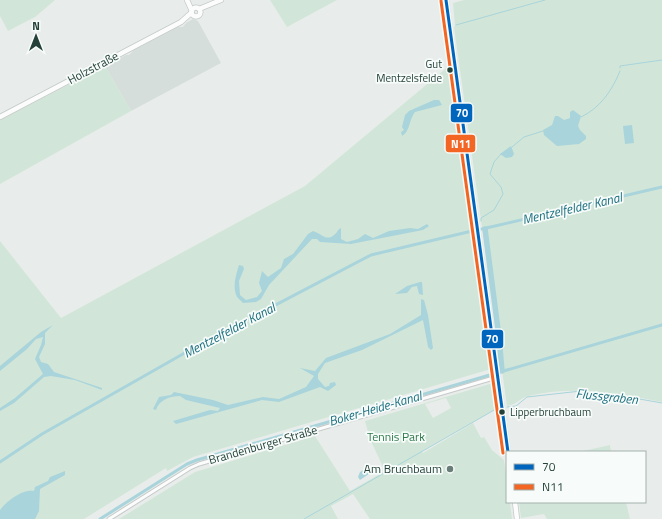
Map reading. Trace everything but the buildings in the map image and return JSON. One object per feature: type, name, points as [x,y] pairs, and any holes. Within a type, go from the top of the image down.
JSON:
[{"type":"street","name":"Holzstraße","points":[[0,118],[185,19],[195,12],[221,0]]},
{"type":"street","points":[[446,0],[508,451]]},
{"type":"street","points":[[188,1],[195,12]]},
{"type":"street","name":"Brandenburger Straße","points":[[109,519],[190,468],[199,464],[497,374]]},
{"type":"street","points":[[515,503],[517,519]]},
{"type":"shaded area","points":[[193,19],[198,21],[221,63],[131,111],[105,66],[126,55],[129,55],[134,50],[178,27],[183,27],[186,23]]},
{"type":"green space","points":[[0,0],[55,0],[35,17],[8,31],[0,16]]},
{"type":"green space","points":[[270,0],[337,0],[287,27]]},
{"type":"green space","points":[[464,0],[662,0],[662,402],[612,393],[561,391],[528,396],[514,404],[507,406],[454,27],[453,3]]},
{"type":"green space","points":[[450,65],[491,369],[193,457],[167,471],[166,468],[84,519],[0,519],[0,241],[61,318],[305,186]]},
{"type":"green space","points":[[105,66],[131,111],[0,184],[0,120]]},
{"type":"green space","name":"Tennis Park","points":[[493,383],[496,409],[422,451],[423,453],[473,423],[481,438],[484,437],[492,450],[504,460],[506,473],[506,503],[510,503],[512,519],[370,519],[353,494],[331,506],[338,519],[119,519],[195,472],[315,436],[350,491],[385,471],[370,439],[365,421]],"holes":[[[446,398],[451,408],[433,418],[425,404]]]},
{"type":"green space","points":[[610,445],[611,451],[583,451]]},
{"type":"green space","points":[[519,503],[626,503],[630,519],[547,519],[544,514],[521,518]]},
{"type":"water","points":[[434,100],[439,100],[442,105],[415,112],[407,132],[402,136],[401,132],[404,130],[402,127],[405,115],[409,111]]},
{"type":"water","points":[[573,110],[581,116],[578,126],[586,136],[586,139],[579,144],[557,146],[544,135],[543,130],[552,125],[555,116],[558,116],[564,120],[570,118],[570,112]]},
{"type":"water","points":[[632,125],[634,143],[625,144],[623,126]]},
{"type":"water","points":[[511,146],[514,154],[512,157],[506,158],[500,154]]},
{"type":"water","points":[[427,224],[429,226],[423,230],[351,244],[320,242],[317,239],[312,239],[269,285],[261,299],[256,302],[243,303],[237,297],[235,285],[239,265],[243,266],[244,269],[239,281],[240,295],[246,300],[257,297],[262,291],[259,283],[262,271],[268,277],[281,268],[284,259],[293,254],[308,234],[313,231],[328,238],[334,235],[341,228],[341,239],[347,242],[358,239],[365,234],[373,238],[389,231],[410,228],[418,229]]},
{"type":"water","points":[[422,282],[423,295],[419,294],[417,286],[412,287],[407,293],[395,294],[407,286]]},
{"type":"water","points":[[421,299],[424,300],[428,315],[433,348],[431,350],[428,347],[423,320],[362,350],[325,363],[318,374],[318,379],[325,387],[329,386],[330,383],[335,382],[336,385],[328,391],[320,387],[279,402],[262,400],[176,424],[173,421],[210,410],[218,411],[220,408],[186,400],[180,396],[165,399],[156,410],[153,409],[159,397],[171,395],[174,392],[213,400],[228,405],[263,397],[279,399],[306,387],[314,376],[300,368],[315,371],[326,358],[390,334],[421,315]]},
{"type":"water","points":[[53,325],[45,333],[45,344],[39,357],[41,362],[48,364],[54,372],[102,388],[102,390],[75,380],[51,376],[44,377],[14,403],[0,411],[0,408],[15,398],[43,374],[35,359],[43,337],[36,339],[27,349],[0,371],[0,366],[41,332]]},
{"type":"water","points":[[369,467],[373,469],[372,472],[360,480],[358,477],[360,472]]},
{"type":"water","points":[[65,471],[65,475],[40,489],[39,511],[35,519],[0,519],[0,510],[11,500],[25,492],[34,491],[35,487],[48,481],[50,477]]},
{"type":"waterway","points":[[456,25],[545,0]]},
{"type":"waterway","points":[[620,68],[620,66],[662,60]]},
{"type":"waterway","points":[[581,117],[600,104],[609,92],[620,71]]},
{"type":"waterway","points":[[512,147],[524,137],[543,131]]},
{"type":"waterway","points":[[481,221],[481,218],[494,210],[503,194],[501,187],[490,174],[494,162],[501,154]]},
{"type":"waterway","name":"Mentzelfelder Kanal","points":[[482,229],[662,187]]},
{"type":"waterway","points":[[485,229],[502,371]]},
{"type":"waterway","name":"Mentzelfelder Kanal","points":[[0,462],[42,434],[197,346],[371,255],[472,231]]},
{"type":"waterway","name":"Boker-Heide-Kanal","points":[[100,519],[187,464],[197,460],[662,325]]},
{"type":"waterway","name":"Flussgraben","points":[[507,407],[516,406],[527,397],[581,391],[611,394],[662,403]]},
{"type":"waterway","name":"Flussgraben","points":[[304,519],[496,409]]},
{"type":"transit line","name":"70","points":[[446,0],[508,451]]},
{"type":"transit line","name":"N11","points":[[441,1],[503,453]]},
{"type":"place","name":"Gut Mentzelsfelde","points":[[450,70]]},
{"type":"place","name":"Lipperbruchbaum","points":[[502,412]]},
{"type":"place","name":"Am Bruchbaum","points":[[450,469]]}]
